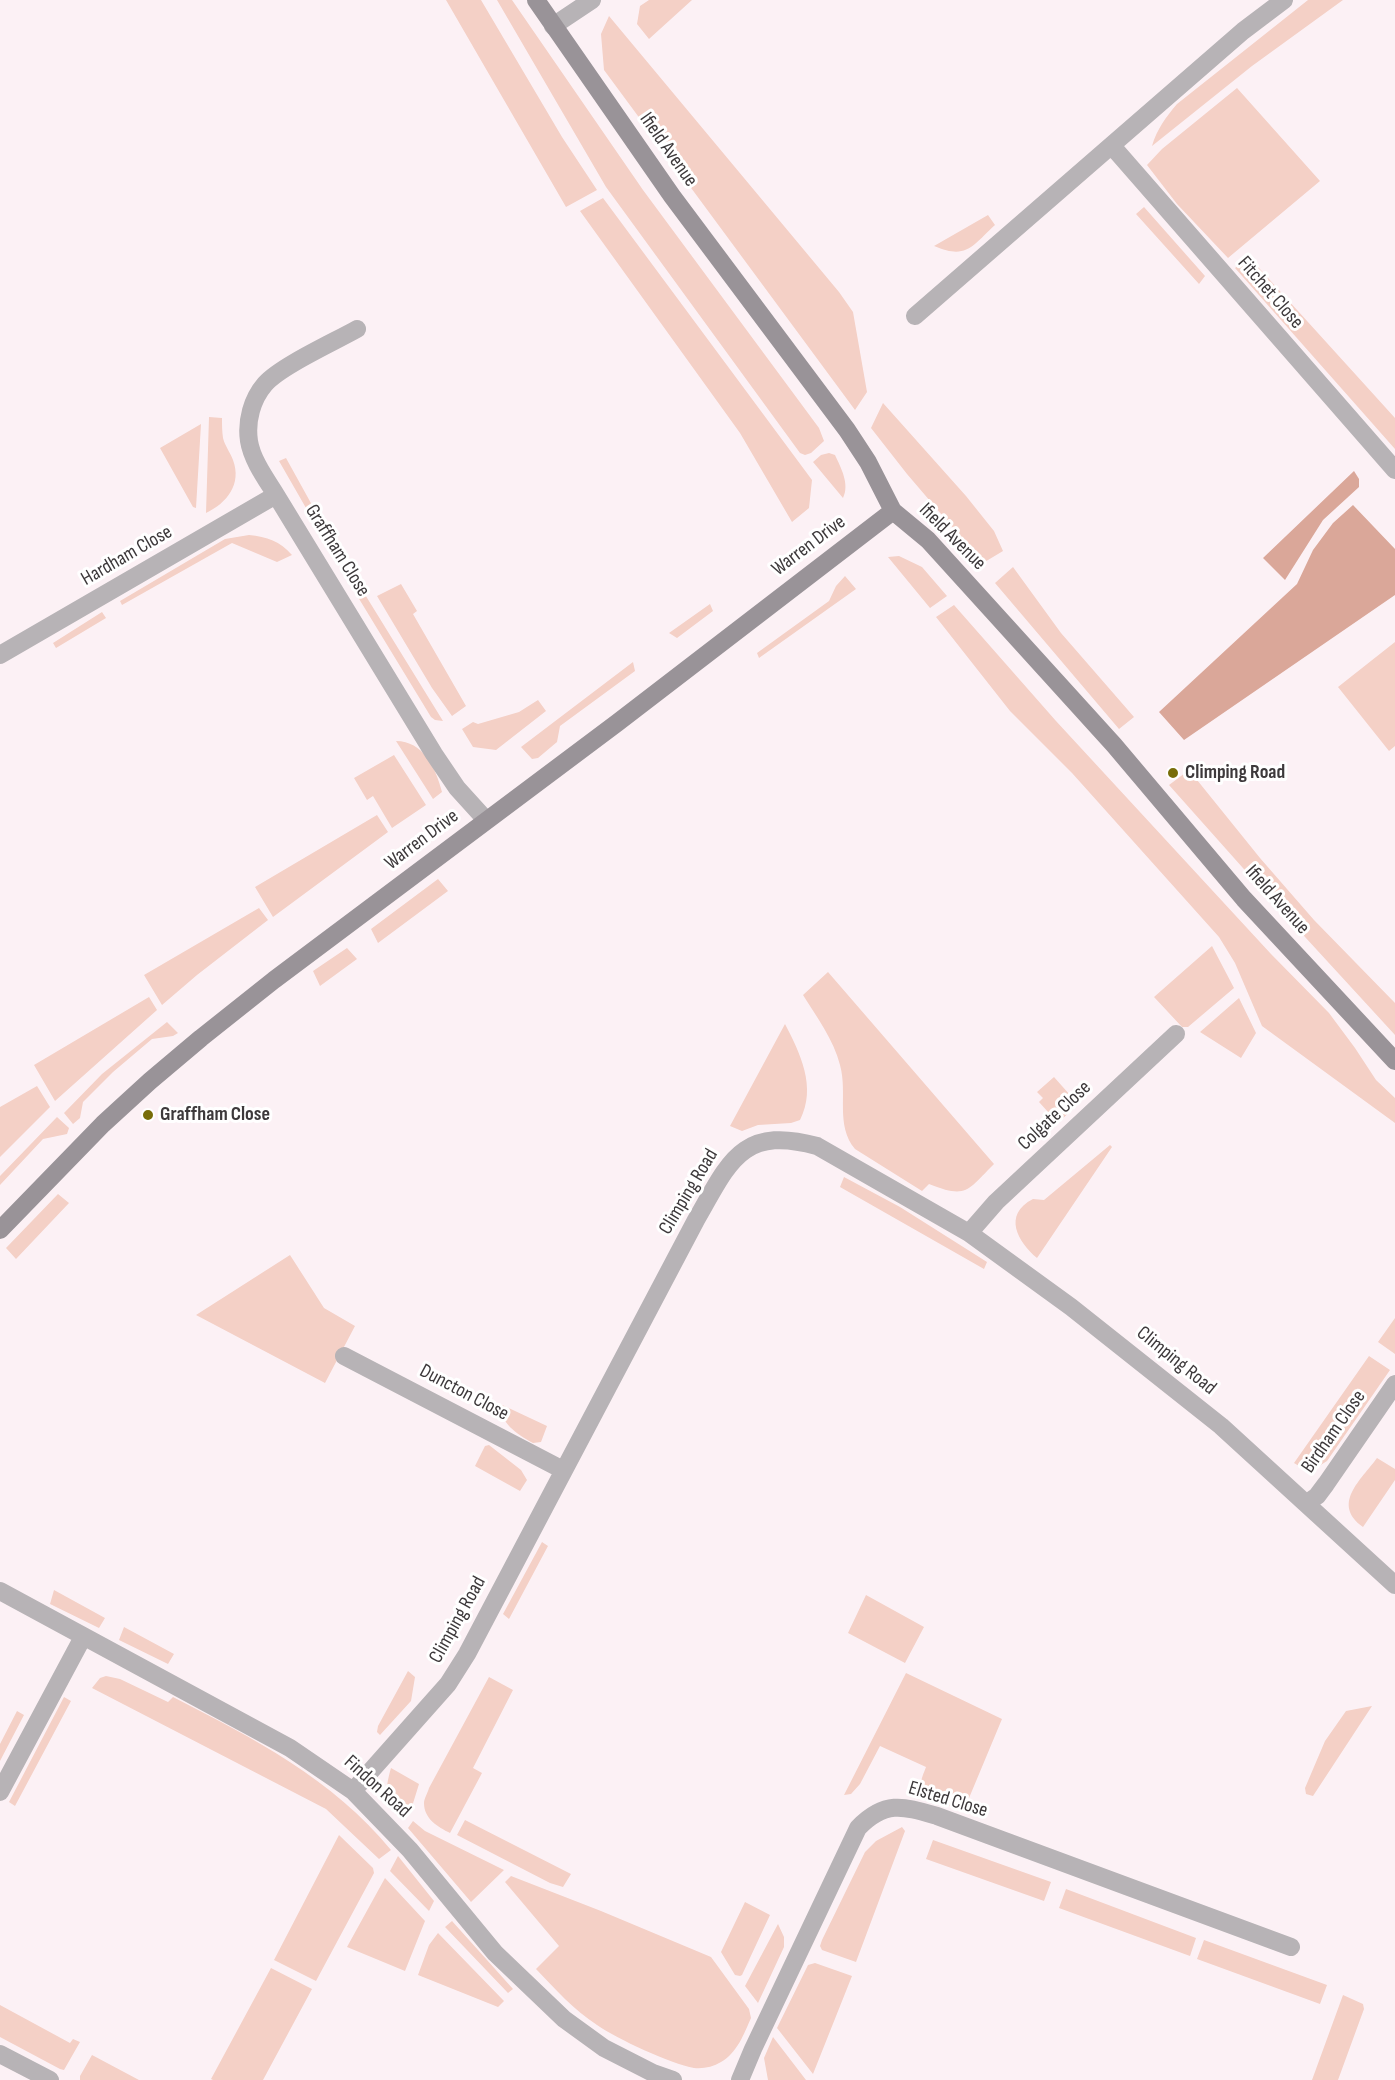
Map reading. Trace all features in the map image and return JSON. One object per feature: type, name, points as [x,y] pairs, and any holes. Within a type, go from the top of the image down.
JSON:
[{"type":"street","name":"Ifield Avenue","points":[[536,0],[672,196],[848,430],[868,462],[893,511],[928,540],[1114,745],[1244,899],[1395,1061]]},
{"type":"street","points":[[553,26],[592,0]]},
{"type":"street","points":[[915,316],[1243,32],[1284,0]]},
{"type":"street","name":"Fitchet Close","points":[[1112,146],[1395,470]]},
{"type":"street","name":"Graffham Close","points":[[357,329],[282,371],[266,383],[254,401],[249,422],[249,442],[256,461],[276,495],[434,754],[458,788],[486,820]]},
{"type":"street","name":"Hardham Close","points":[[0,655],[276,495]]},
{"type":"street","name":"Warren Drive","points":[[0,1230],[95,1132],[150,1081],[274,980],[617,723],[893,511]]},
{"type":"street","name":"Colgate Close","points":[[969,1233],[996,1202],[1176,1034]]},
{"type":"street","name":"Climping Road","points":[[353,1791],[448,1684],[472,1644],[696,1220],[726,1168],[740,1152],[756,1144],[793,1140],[817,1146],[969,1233],[1071,1307],[1221,1426],[1395,1585]]},
{"type":"street","name":"Duncton Close","points":[[344,1356],[563,1470]]},
{"type":"street","name":"Birdham Close","points":[[1307,1503],[1317,1496],[1326,1484],[1395,1384]]},
{"type":"street","name":"Findon Road","points":[[0,1591],[83,1638],[290,1748],[353,1791],[410,1850],[495,1953],[564,2019],[604,2048],[653,2073],[673,2080]]},
{"type":"street","points":[[0,1792],[83,1638]]},
{"type":"street","name":"Elsted Close","points":[[740,2080],[858,1828],[867,1818],[891,1806],[904,1806],[937,1816],[1291,1947]]},
{"type":"street","points":[[0,2054],[50,2080]]},
{"type":"shaded area","points":[[446,0],[481,0],[562,137],[597,190],[566,207]]},
{"type":"shaded area","points":[[497,0],[512,0],[643,190],[819,428],[824,441],[811,453],[805,455],[800,453],[606,187]]},
{"type":"shaded area","points":[[649,0],[692,0],[649,39],[637,24],[640,6]]},
{"type":"shaded area","points":[[1308,0],[1343,0],[1252,66],[1152,146],[1156,134],[1177,104]]},
{"type":"shaded area","points":[[609,16],[839,292],[853,312],[867,392],[855,410],[604,70],[601,34]]},
{"type":"shaded area","points":[[1237,88],[1320,181],[1228,258],[1177,204],[1147,165],[1162,149]]},
{"type":"shaded area","points":[[603,198],[812,480],[809,508],[792,522],[740,433],[580,211]]},
{"type":"shaded area","points":[[1144,207],[1205,276],[1199,284],[1136,214]]},
{"type":"shaded area","points":[[988,215],[995,225],[968,249],[954,252],[934,246]]},
{"type":"shaded area","points":[[1249,257],[1395,418],[1395,449],[1235,268]]},
{"type":"shaded area","points":[[883,403],[966,496],[994,531],[1003,551],[983,563],[907,474],[871,428]]},
{"type":"shaded area","points":[[209,417],[222,418],[223,438],[233,460],[236,477],[231,492],[226,498],[206,513]]},
{"type":"shaded area","points":[[201,424],[196,508],[193,507],[160,448]]},
{"type":"shaded area","points":[[829,453],[835,455],[844,476],[846,487],[843,498],[813,462],[821,455]]},
{"type":"shaded area","points":[[286,458],[312,505],[306,508],[279,461]]},
{"type":"shaded area","points":[[1354,471],[1359,479],[1359,487],[1323,520],[1285,580],[1263,558]]},
{"type":"shaded area","points":[[1353,505],[1395,549],[1395,595],[1184,740],[1159,712],[1297,584],[1313,550],[1333,523]]},
{"type":"shaded area","points":[[249,535],[273,540],[292,555],[277,562],[232,543],[122,605],[120,601],[225,539]]},
{"type":"shaded area","points":[[899,556],[922,567],[947,596],[930,608],[888,557]]},
{"type":"shaded area","points":[[1013,567],[1061,633],[1134,717],[1119,729],[995,583]]},
{"type":"shaded area","points":[[845,576],[856,589],[759,658],[757,653],[829,601],[836,586]]},
{"type":"shaded area","points":[[356,580],[443,721],[431,717],[350,584]]},
{"type":"shaded area","points":[[401,584],[417,611],[413,614],[466,706],[452,716],[432,688],[377,596]]},
{"type":"shaded area","points":[[710,604],[713,611],[677,638],[669,633]]},
{"type":"shaded area","points":[[954,605],[1056,721],[1271,954],[1329,1013],[1376,1080],[1395,1098],[1395,1123],[1262,1026],[1235,963],[1219,937],[1072,773],[1010,711],[936,617]]},
{"type":"shaded area","points":[[102,612],[106,618],[56,648],[53,643]]},
{"type":"shaded area","points":[[1395,642],[1395,746],[1389,751],[1338,687]]},
{"type":"shaded area","points":[[633,662],[635,671],[560,726],[557,742],[538,758],[532,759],[521,747]]},
{"type":"shaded area","points":[[538,700],[546,711],[496,750],[473,747],[462,729],[473,722],[478,724],[519,712]]},
{"type":"shaded area","points":[[396,741],[414,746],[432,765],[442,792],[433,799]]},
{"type":"shaded area","points":[[394,755],[426,805],[392,828],[373,796],[367,800],[354,778]]},
{"type":"shaded area","points":[[1189,770],[1314,920],[1395,1003],[1395,1035],[1169,785]]},
{"type":"shaded area","points":[[377,815],[388,832],[273,917],[255,887]]},
{"type":"shaded area","points":[[438,879],[448,891],[378,943],[371,929]]},
{"type":"shaded area","points":[[259,908],[268,920],[162,1005],[144,975]]},
{"type":"shaded area","points":[[1212,946],[1234,988],[1188,1027],[1182,1027],[1154,997]]},
{"type":"shaded area","points":[[347,948],[357,959],[320,986],[313,971]]},
{"type":"shaded area","points":[[828,972],[994,1164],[966,1190],[951,1191],[929,1184],[922,1191],[855,1149],[849,1140],[845,1130],[842,1076],[834,1046],[803,995]]},
{"type":"shaded area","points":[[149,997],[157,1010],[55,1101],[34,1065]]},
{"type":"shaded area","points":[[1239,998],[1256,1033],[1241,1058],[1200,1032]]},
{"type":"shaded area","points":[[167,1022],[178,1033],[152,1039],[113,1072],[83,1102],[80,1118],[73,1124],[64,1113],[102,1074]]},
{"type":"shaded area","points":[[785,1024],[801,1058],[807,1083],[805,1108],[800,1120],[791,1123],[758,1125],[742,1131],[730,1126]]},
{"type":"shaded area","points":[[1054,1077],[1078,1104],[1058,1123],[1039,1102],[1043,1098],[1037,1092]]},
{"type":"shaded area","points":[[37,1086],[50,1107],[0,1157],[0,1107]]},
{"type":"shaded area","points":[[57,1117],[69,1128],[67,1134],[43,1139],[0,1185],[0,1176]]},
{"type":"shaded area","points":[[1110,1145],[1112,1147],[1037,1258],[1019,1237],[1016,1228],[1018,1213],[1023,1205],[1033,1199],[1044,1200]]},
{"type":"shaded area","points":[[844,1177],[900,1207],[987,1262],[984,1269],[840,1187]]},
{"type":"shaded area","points":[[58,1194],[69,1203],[16,1259],[6,1248]]},
{"type":"shaded area","points":[[290,1255],[324,1308],[355,1326],[325,1383],[196,1315]]},
{"type":"shaded area","points":[[1395,1318],[1395,1354],[1378,1342]]},
{"type":"shaded area","points":[[1369,1356],[1390,1370],[1327,1461],[1316,1468],[1310,1463],[1299,1466],[1294,1463]]},
{"type":"shaded area","points":[[498,1403],[547,1426],[541,1442],[533,1443],[510,1427]]},
{"type":"shaded area","points":[[489,1445],[521,1470],[527,1480],[520,1491],[475,1466],[485,1446]]},
{"type":"shaded area","points":[[1377,1458],[1395,1469],[1395,1480],[1363,1527],[1349,1510],[1349,1501],[1357,1483]]},
{"type":"shaded area","points":[[542,1542],[548,1546],[509,1619],[503,1614]]},
{"type":"shaded area","points":[[54,1590],[105,1618],[99,1628],[50,1604]]},
{"type":"shaded area","points":[[866,1595],[924,1627],[905,1663],[848,1633]]},
{"type":"shaded area","points":[[124,1627],[174,1654],[168,1664],[119,1640]]},
{"type":"shaded area","points":[[408,1671],[415,1677],[411,1701],[380,1735],[377,1732],[378,1726]]},
{"type":"shaded area","points":[[906,1673],[1002,1719],[964,1810],[932,1800],[921,1787],[926,1767],[880,1746],[860,1784],[851,1794],[844,1795]]},
{"type":"shaded area","points":[[106,1676],[120,1679],[168,1702],[173,1697],[233,1728],[290,1762],[344,1802],[391,1850],[379,1859],[326,1809],[92,1688],[100,1678]]},
{"type":"shaded area","points":[[489,1677],[513,1690],[473,1768],[482,1773],[450,1833],[429,1818],[424,1801]]},
{"type":"shaded area","points":[[64,1697],[71,1701],[15,1806],[9,1802]]},
{"type":"shaded area","points":[[1372,1706],[1313,1796],[1306,1794],[1305,1788],[1325,1741],[1346,1711]]},
{"type":"shaded area","points":[[17,1711],[24,1715],[0,1761],[0,1744]]},
{"type":"shaded area","points":[[391,1768],[419,1784],[410,1813],[402,1820],[389,1802],[387,1784]]},
{"type":"shaded area","points":[[465,1820],[571,1874],[563,1887],[550,1883],[457,1835]]},
{"type":"shaded area","points":[[413,1821],[425,1831],[504,1870],[471,1902],[408,1828]]},
{"type":"shaded area","points":[[902,1827],[905,1831],[856,1962],[822,1950],[820,1946],[822,1940],[865,1852],[876,1841]]},
{"type":"shaded area","points":[[339,1835],[373,1868],[374,1873],[316,1981],[274,1960]]},
{"type":"shaded area","points":[[933,1840],[1051,1882],[1044,1901],[926,1859]]},
{"type":"shaded area","points":[[398,1856],[434,1901],[429,1911],[390,1871]]},
{"type":"shaded area","points":[[511,1876],[711,1957],[749,2009],[751,2018],[736,2048],[718,2064],[701,2068],[684,2066],[617,2037],[580,2013],[536,1969],[559,1946],[505,1882]]},
{"type":"shaded area","points":[[385,1878],[425,1921],[405,1971],[347,1947]]},
{"type":"shaded area","points":[[1066,1889],[1196,1938],[1190,1956],[1059,1908]]},
{"type":"shaded area","points":[[745,1902],[770,1915],[740,1976],[735,1975],[721,1952]]},
{"type":"shaded area","points":[[452,1921],[513,1989],[508,1993],[445,1927]]},
{"type":"shaded area","points":[[778,1924],[784,1937],[784,1947],[758,2003],[745,1986]]},
{"type":"shaded area","points":[[438,1933],[504,2001],[498,2007],[418,1975],[429,1945]]},
{"type":"shaded area","points":[[1204,1940],[1327,1985],[1320,2004],[1197,1959]]},
{"type":"shaded area","points":[[815,1963],[852,1976],[813,2074],[777,2028],[808,1965]]},
{"type":"shaded area","points":[[271,1968],[312,1989],[263,2080],[211,2079]]},
{"type":"shaded area","points":[[1343,1995],[1363,2004],[1364,2009],[1338,2080],[1312,2080]]},
{"type":"shaded area","points":[[0,2005],[70,2043],[73,2039],[80,2042],[64,2070],[0,2037]]},
{"type":"shaded area","points":[[773,2037],[806,2080],[768,2080],[764,2058]]},
{"type":"shaded area","points":[[92,2055],[139,2080],[80,2080]]},
{"type":"place","name":"Climping Road","points":[[1173,773]]},
{"type":"place","name":"Graffham Close","points":[[148,1115]]}]
